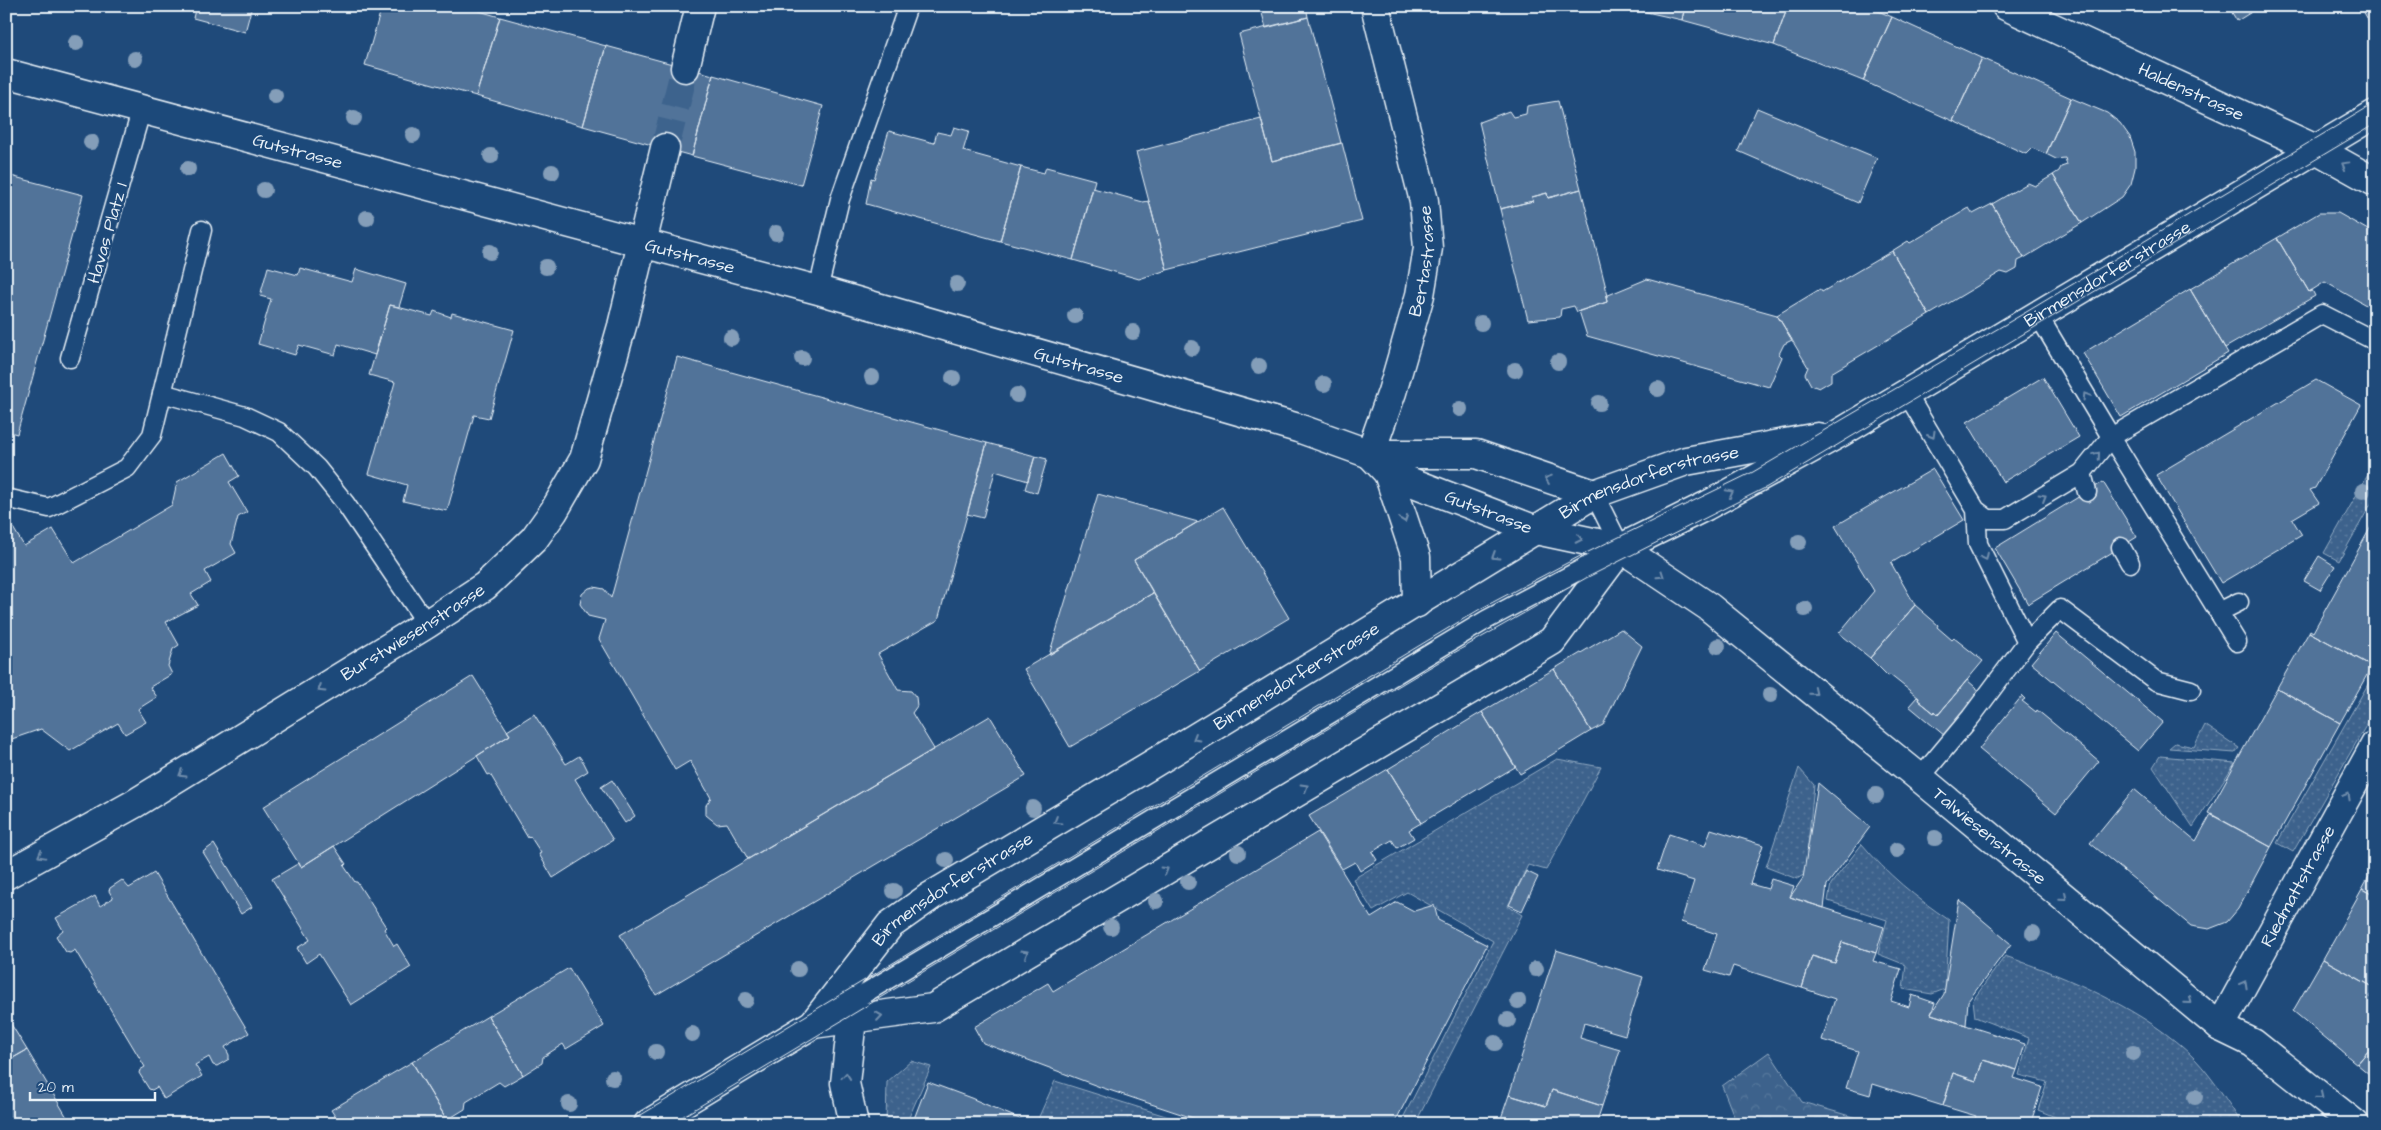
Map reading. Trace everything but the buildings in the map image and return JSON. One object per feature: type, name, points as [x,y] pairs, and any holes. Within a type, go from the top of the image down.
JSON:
[{"type":"main road","points":[[685,68],[700,6]]},
{"type":"main road","name":"Bertastrasse","points":[[1375,6],[1424,201],[1428,248],[1420,295],[1392,392],[1379,463]]},
{"type":"main road","name":"Haldenstrasse","points":[[2006,6],[2316,149],[2375,182]]},
{"type":"main road","name":"Gutstrasse","points":[[6,73],[818,290],[1298,428],[1536,530],[1621,548]]},
{"type":"main road","name":"Birmensdorferstrasse","points":[[813,1024],[933,1008],[1552,641],[1621,548],[1706,506],[1840,434],[2375,114]]},
{"type":"main road","name":"Burstwiesenstrasse","points":[[6,874],[134,804],[427,624],[485,586],[534,539],[554,511],[584,458],[622,326],[665,148]]},
{"type":"main road","name":"Birmensdorferstrasse","points":[[648,1124],[813,1024],[890,925],[930,896],[1417,603],[1594,494],[1686,461],[1840,434]]},
{"type":"main road","name":"Gutstrasse","points":[[1379,463],[1476,454],[1594,494]]},
{"type":"main road","points":[[1379,463],[1416,557],[1417,603]]},
{"type":"main road","name":"Talwiesenstrasse","points":[[1621,548],[1709,607],[1920,778],[2220,1026],[2253,1043],[2355,1124]]},
{"type":"main road","name":"Riedmattstrasse","points":[[2220,1026],[2375,745]]},
{"type":"main road","points":[[852,1019],[845,1083],[854,1124]]},
{"type":"lane","points":[[818,290],[840,198],[903,14],[908,6]]},
{"type":"lane","name":"Havas Platz 1","points":[[70,358],[142,108]]},
{"type":"lane","points":[[6,498],[49,508],[127,468],[152,434],[202,230]]},
{"type":"lane","points":[[1907,394],[1976,510],[1988,519],[2006,519],[2082,473],[2111,438],[2322,314],[2375,341]]},
{"type":"lane","points":[[2038,315],[2111,438],[2237,642]]},
{"type":"lane","points":[[162,393],[245,416],[279,432],[317,468],[345,503],[427,624]]},
{"type":"lane","points":[[2082,473],[2087,492]]},
{"type":"lane","points":[[1594,494],[1621,548]]},
{"type":"lane","points":[[1976,510],[1978,544],[2027,642]]},
{"type":"lane","points":[[2121,547],[2130,563]]},
{"type":"lane","name":"Birmensdorferstrasse","points":[[813,1024],[1486,620],[1621,548]]},
{"type":"lane","points":[[2219,612],[2239,602]]},
{"type":"lane","points":[[1920,778],[1971,718],[2027,642],[2060,608],[2156,682],[2191,690]]},
{"type":"green space","points":[[2375,462],[2375,503],[2372,502],[2339,561],[2324,553]]},
{"type":"green space","points":[[2375,672],[2375,710],[2293,852],[2277,843]]},
{"type":"green space","points":[[2205,725],[2239,748],[2235,753],[2169,748],[2175,743],[2194,747]]},
{"type":"green space","points":[[2160,756],[2235,763],[2193,827],[2153,767]]},
{"type":"green space","points":[[1557,759],[1601,767],[1546,870],[1528,865],[1508,906],[1522,915],[1415,1124],[1400,1124],[1493,941],[1407,892],[1373,911],[1353,879]]},
{"type":"green space","points":[[1799,768],[1814,785],[1805,874],[1797,879],[1766,867]]},
{"type":"green space","points":[[1862,844],[1902,885],[1949,920],[1945,989],[1932,994],[1903,989],[1906,965],[1878,954],[1887,920],[1828,901],[1831,884]]},
{"type":"green space","points":[[2005,956],[2055,974],[2106,997],[2154,1026],[2176,1042],[2202,1066],[2242,1124],[2072,1124],[2038,1110],[2047,1082],[2019,1075],[2029,1038],[1975,1017],[1973,1000]]},
{"type":"green space","points":[[1769,1052],[1802,1102],[1877,1124],[1737,1124],[1722,1086]]},
{"type":"green space","points":[[911,1061],[931,1067],[906,1124],[886,1124],[887,1082]]},
{"type":"green space","points":[[1055,1081],[1191,1124],[1043,1124],[1037,1121]]},
{"type":"tunnel","points":[[665,148],[685,68]]},
{"type":"tram line","points":[[626,1124],[1480,609],[1584,554],[1753,472],[2028,311],[2375,103]]},
{"type":"tram line","points":[[670,1124],[1452,654],[1586,578],[1767,487],[2375,124]]}]
